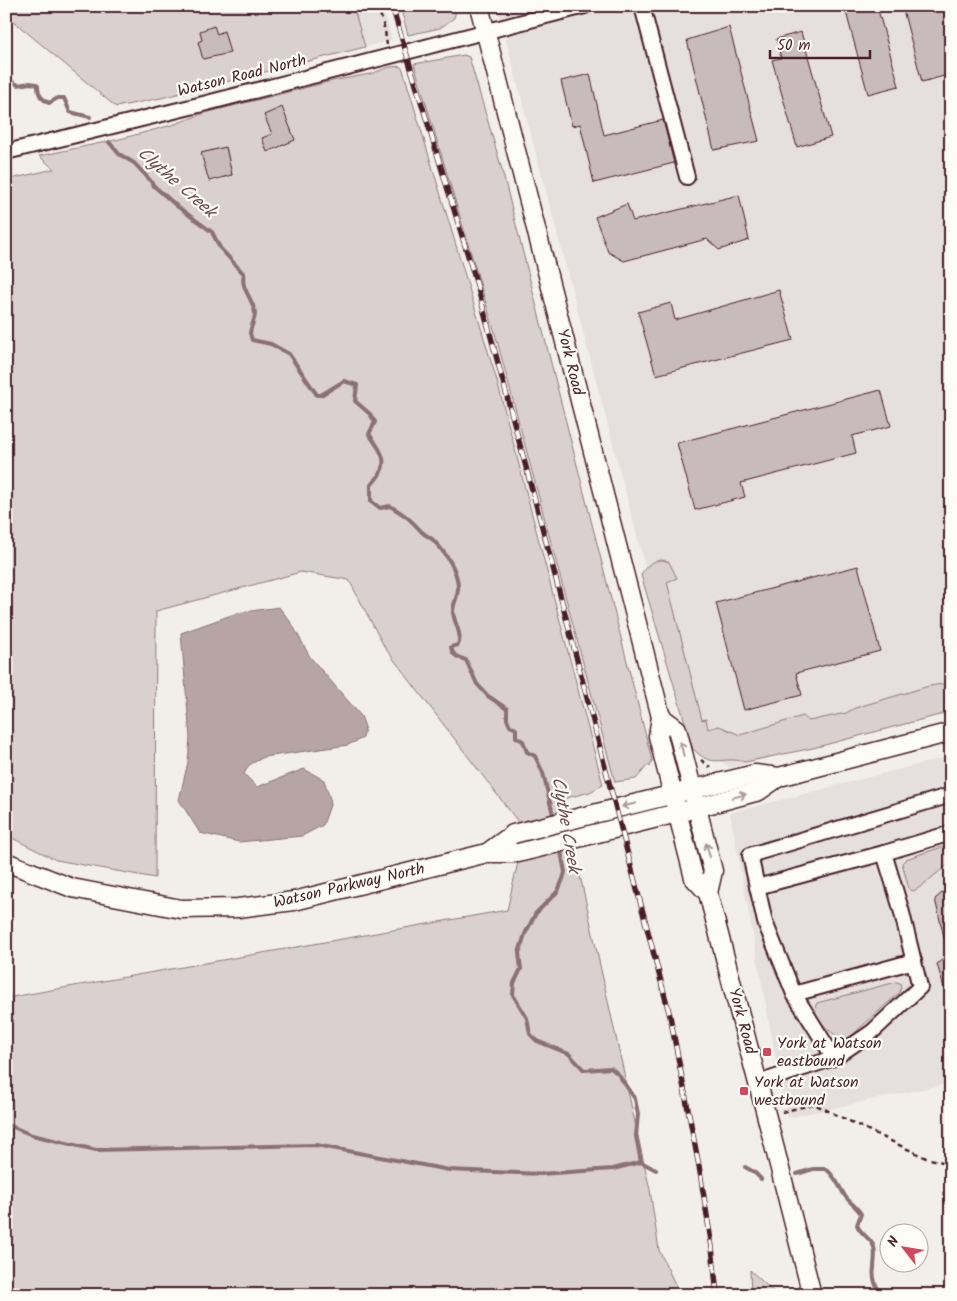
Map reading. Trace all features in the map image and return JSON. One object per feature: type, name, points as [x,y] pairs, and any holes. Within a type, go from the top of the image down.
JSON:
[{"type":"main road","name":"York Road","points":[[479,6],[661,717],[658,736],[672,794],[694,878],[708,893]]},
{"type":"main road","name":"York Road","points":[[661,717],[677,729],[713,871],[708,893],[812,1295]]},
{"type":"main road","points":[[779,778],[951,732]]},
{"type":"main road","name":"Watson Parkway North","points":[[487,853],[514,834],[586,815],[755,774],[779,778]]},
{"type":"main road","name":"Watson Parkway North","points":[[6,862],[72,888],[181,909],[238,908],[294,901],[487,853],[518,853],[539,848],[758,791],[779,778]]},
{"type":"street","name":"Watson Road North","points":[[6,152],[584,6]]},
{"type":"street","points":[[642,6],[688,178]]},
{"type":"street","points":[[834,1058],[794,994],[765,922],[750,855],[951,795]]},
{"type":"street","points":[[757,887],[951,833]]},
{"type":"street","points":[[758,1083],[834,1058],[872,1032],[920,987],[901,909],[884,853]]},
{"type":"street","points":[[794,994],[914,961]]},
{"type":"path","points":[[378,6],[385,31],[388,57]]},
{"type":"path","points":[[699,759],[710,767]]},
{"type":"path","points":[[767,1116],[814,1104],[926,1158],[951,1164]]},
{"type":"shaded area","points":[[6,6],[353,6],[365,47],[161,98],[116,107],[6,15]]},
{"type":"shaded area","points":[[353,6],[382,6],[392,40],[365,47]]},
{"type":"shaded area","points":[[400,6],[457,7],[454,18],[440,28],[408,35]]},
{"type":"shaded area","points":[[497,6],[951,6],[951,708],[731,768],[692,744]]},
{"type":"shaded area","points":[[464,55],[469,57],[501,166],[652,760],[650,767],[648,765],[636,779],[615,782],[495,333],[414,64]]},
{"type":"shaded area","points":[[400,66],[403,70],[497,381],[603,785],[590,792],[563,799],[650,1190],[659,1250],[680,1295],[6,1295],[6,998],[507,910],[525,831],[385,648],[349,580],[301,572],[156,611],[155,878],[56,860],[6,835],[6,180],[54,169],[39,156],[120,139],[172,125],[205,113],[332,81],[370,74],[390,67]],"holes":[[[226,147],[232,175],[210,181],[202,153]]]},
{"type":"shaded area","points":[[662,560],[669,562],[677,578],[667,582],[702,720],[706,719],[708,729],[719,726],[740,735],[803,716],[809,721],[846,713],[855,708],[929,686],[951,683],[951,712],[813,748],[745,762],[707,759],[693,749],[641,575],[650,564]]},
{"type":"shaded area","points":[[279,607],[292,624],[310,657],[361,716],[365,727],[363,738],[348,745],[264,757],[249,765],[244,774],[257,787],[304,769],[324,780],[331,802],[323,825],[302,836],[239,842],[200,833],[179,800],[188,762],[190,737],[181,633],[237,613]]},
{"type":"shaded area","points":[[951,756],[951,1083],[787,1118],[730,813]]},
{"type":"shaded area","points":[[951,844],[951,862],[919,888],[913,891],[909,889],[902,863],[906,859]]},
{"type":"shaded area","points":[[896,982],[900,983],[899,993],[850,1037],[843,1039],[833,1033],[816,1014],[815,1008],[817,1003]]},
{"type":"shaded area","points":[[750,1270],[777,1295],[751,1295]]},
{"type":"building","points":[[864,6],[877,6],[899,86],[868,94],[846,12]]},
{"type":"building","points":[[902,6],[948,6],[951,18],[951,74],[922,82]]},
{"type":"building","points":[[214,26],[217,34],[224,31],[230,53],[203,59],[198,42],[202,40],[200,31]]},
{"type":"building","points":[[729,27],[759,141],[714,150],[687,40]]},
{"type":"building","points":[[801,32],[831,137],[797,147],[772,60],[781,58],[776,39]]},
{"type":"building","points":[[590,74],[604,135],[663,120],[674,163],[594,183],[580,124],[572,126],[561,81]]},
{"type":"building","points":[[282,107],[295,140],[267,152],[262,138],[272,134],[264,115]]},
{"type":"building","points":[[226,147],[232,175],[209,181],[201,153]]},
{"type":"building","points":[[739,195],[749,240],[719,250],[707,239],[624,261],[608,252],[595,217],[627,204],[633,221]]},
{"type":"building","points":[[779,290],[793,340],[656,375],[638,312],[671,303],[675,320]]},
{"type":"building","points":[[881,390],[891,426],[852,436],[856,453],[741,483],[745,497],[695,510],[677,443]]},
{"type":"building","points":[[858,566],[880,651],[796,673],[802,695],[744,710],[716,603]]},
{"type":"building","points":[[951,885],[951,949],[947,950],[935,899]]},
{"type":"building","points":[[951,952],[951,1001],[948,1002],[937,964]]},
{"type":"waterway","name":"Clythe Creek","points":[[6,74],[10,77],[11,81],[18,85],[36,84],[40,96],[49,103],[58,98],[64,98],[70,112],[90,117]]},
{"type":"waterway","name":"Clythe Creek","points":[[109,142],[119,154],[134,163],[154,186],[178,207],[212,232],[220,248],[244,274],[245,289],[255,313],[250,333],[252,340],[271,344],[289,354],[317,395],[321,395],[344,381],[357,385],[355,401],[370,414],[375,422],[369,434],[378,447],[383,459],[382,471],[371,485],[371,501],[380,508],[390,506],[406,516],[432,539],[449,560],[458,586],[453,612],[459,632],[459,641],[458,645],[451,647],[453,653],[466,660],[477,684],[488,696],[507,709],[507,719],[510,726],[516,729],[516,737],[523,741],[527,752],[535,756],[543,773],[554,819]]},
{"type":"waterway","name":"Clythe Creek","points":[[560,847],[565,872],[563,879],[558,891],[536,913],[525,934],[519,953],[521,969],[514,983],[513,995],[527,1018],[530,1034],[537,1041],[569,1054],[584,1070],[611,1068],[618,1074],[635,1099],[638,1114],[636,1136],[641,1162],[656,1170]]},
{"type":"waterway","points":[[6,1124],[32,1135],[96,1150],[316,1145],[449,1170],[540,1174],[613,1169],[641,1162]]},
{"type":"waterway","name":"Clythe Creek","points":[[745,1167],[761,1179]]},
{"type":"waterway","name":"Clythe Creek","points":[[797,1174],[813,1169],[826,1169],[859,1211],[861,1214],[857,1225],[874,1247],[874,1279],[881,1295]]},
{"type":"railway","points":[[392,6],[477,285],[670,1016],[699,1166],[712,1247],[717,1295]]},
{"type":"place","name":"York at Watson eastbound","points":[[767,1052]]},
{"type":"place","name":"York at Watson westbound","points":[[744,1091]]}]
